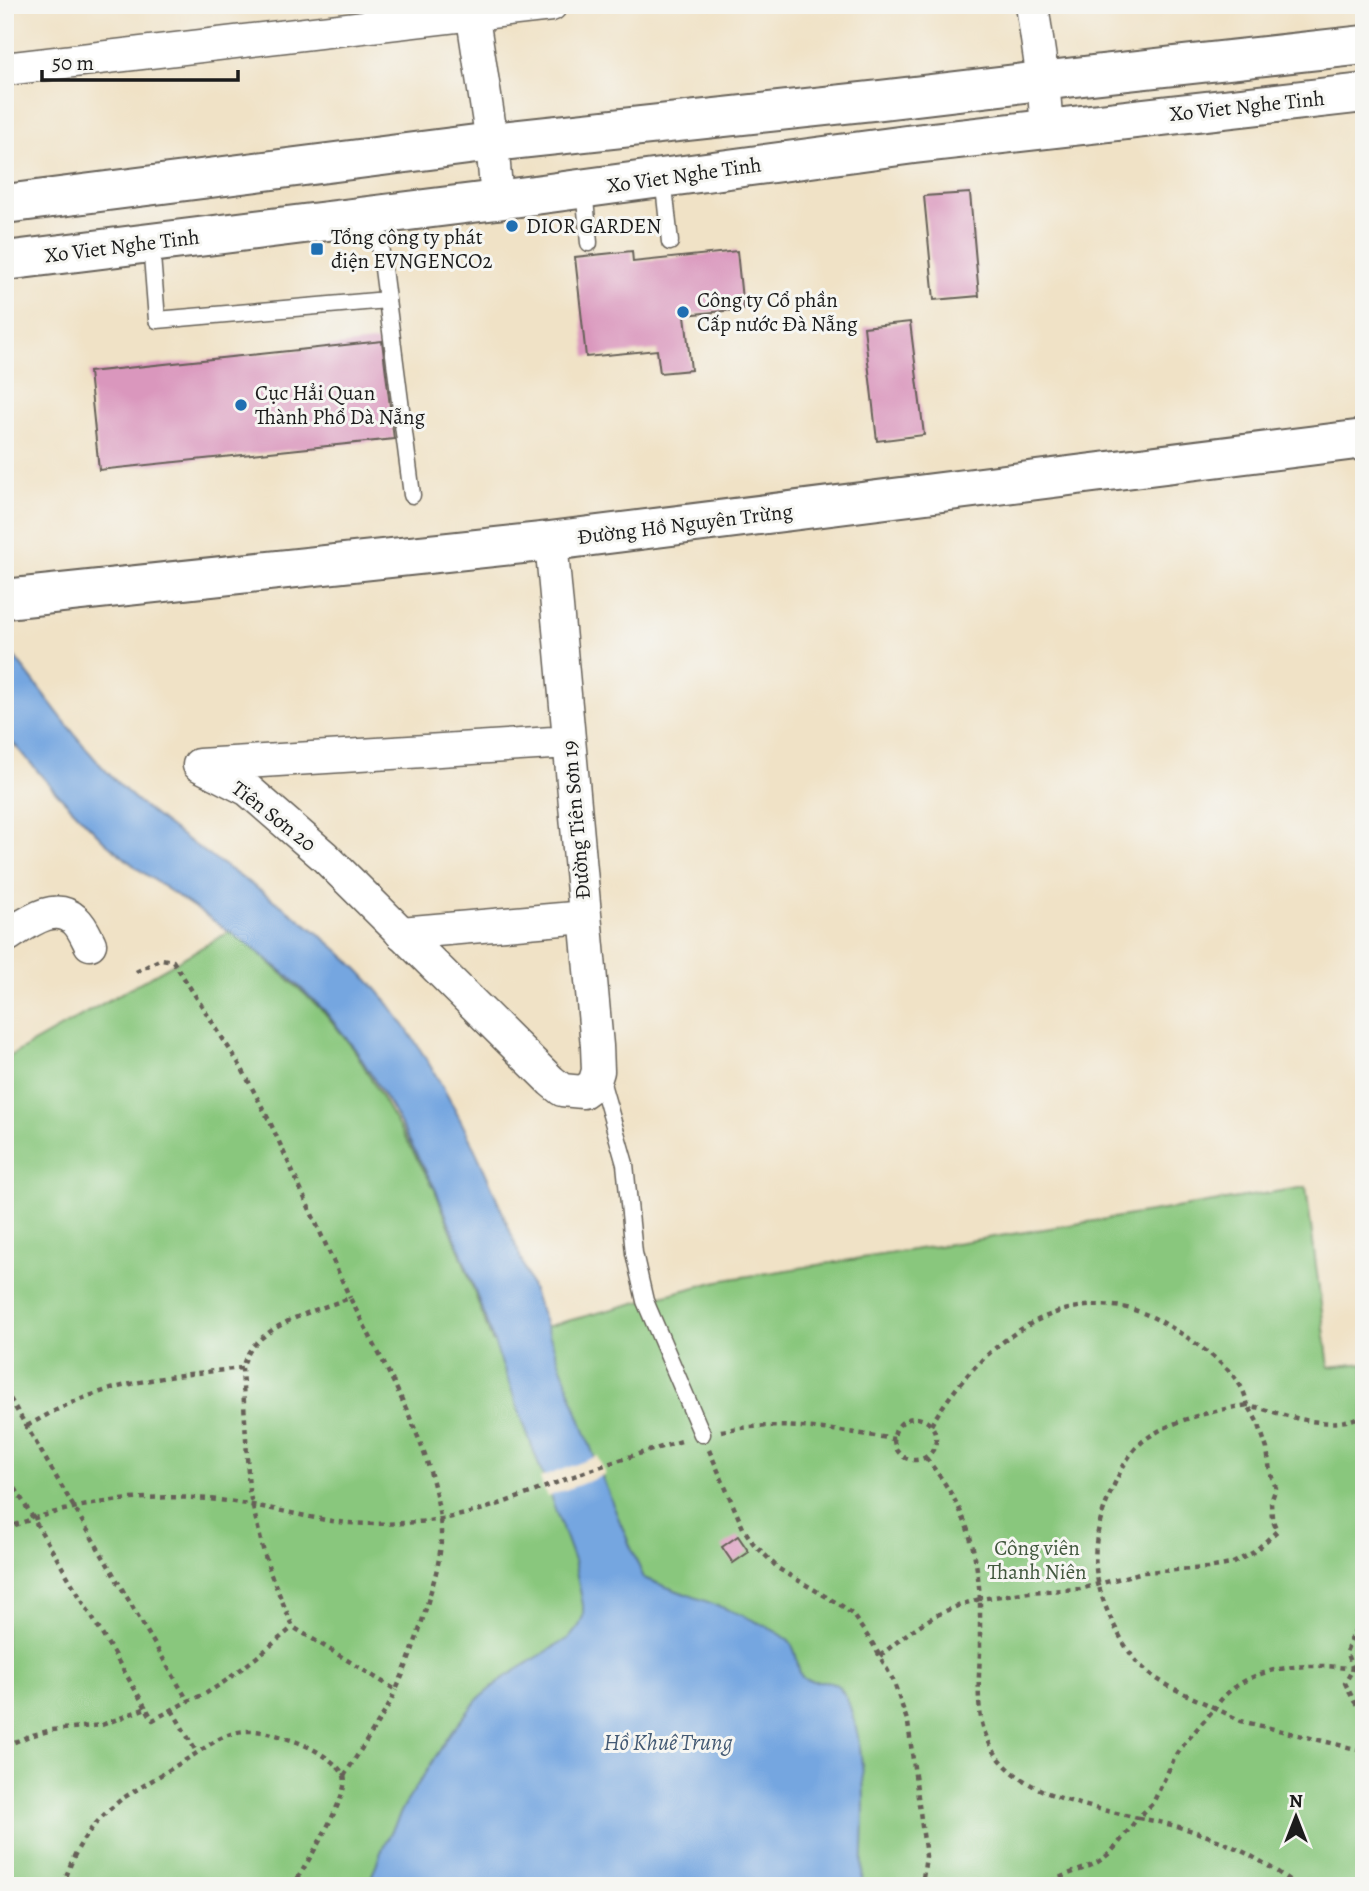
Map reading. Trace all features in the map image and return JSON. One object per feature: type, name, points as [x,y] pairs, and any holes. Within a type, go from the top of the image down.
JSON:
[{"type":"main road","points":[[5,204],[492,142],[1364,45]]},
{"type":"main road","name":"Xo Viet Nghe Tinh","points":[[5,261],[497,200],[914,144],[1364,93]]},
{"type":"main road","name":"Đường Hồ Nguyên Trừng","points":[[5,599],[551,541],[1364,439]]},
{"type":"street","points":[[5,69],[472,10],[551,5]]},
{"type":"street","points":[[1032,5],[1047,128]]},
{"type":"street","points":[[472,10],[492,142],[497,200]]},
{"type":"street","name":"Đường Tiên Sơn 19","points":[[551,541],[585,917],[591,1081]]},
{"type":"street","name":"Tiên Sơn 20","points":[[569,742],[199,765],[248,790],[324,856],[562,1090],[591,1081]]},
{"type":"street","points":[[5,937],[47,914],[61,912],[75,919],[90,944]]},
{"type":"street","points":[[401,933],[585,917]]},
{"type":"lane","points":[[663,177],[670,242]]},
{"type":"lane","points":[[584,188],[589,243]]},
{"type":"lane","points":[[376,214],[412,495]]},
{"type":"lane","points":[[151,243],[157,320],[387,300]]},
{"type":"lane","points":[[591,1081],[625,1164],[634,1253],[645,1301],[702,1434]]},
{"type":"path","points":[[136,972],[162,959],[173,961],[241,1067],[270,1122],[350,1298],[412,1423],[429,1469],[440,1520],[437,1570],[417,1639],[397,1690],[344,1776]]},
{"type":"path","points":[[350,1298],[282,1325],[254,1345],[242,1368],[247,1479],[264,1553],[293,1627],[397,1690]]},
{"type":"path","points":[[880,1656],[929,1618],[980,1598],[1080,1588],[1143,1572],[1231,1564],[1254,1552],[1277,1531],[1272,1518],[1271,1502],[1276,1488],[1270,1472],[1267,1449],[1240,1385],[1226,1368],[1203,1349],[1165,1323],[1130,1309],[1091,1306],[1067,1310],[1019,1329],[993,1348],[970,1370],[931,1425]]},
{"type":"path","points":[[27,1426],[64,1406],[103,1391],[163,1378],[242,1368]]},
{"type":"path","points":[[5,1390],[188,1701]]},
{"type":"path","points":[[1364,1415],[1354,1420],[1318,1422],[1290,1418],[1248,1405],[1186,1420],[1150,1436],[1133,1451],[1119,1475],[1105,1505],[1094,1548],[1094,1563],[1104,1604],[1123,1642],[1142,1667],[1155,1677],[1241,1721],[1364,1751]]},
{"type":"path","points":[[912,1418],[931,1425],[936,1443],[926,1458],[911,1460],[899,1452],[894,1439],[899,1425],[912,1418]]},
{"type":"path","points":[[5,1529],[74,1508],[159,1498],[217,1500],[340,1522],[389,1524],[440,1520],[469,1513],[621,1459],[702,1434],[761,1426],[832,1430],[894,1439]]},
{"type":"path","points":[[702,1434],[717,1472],[752,1543],[779,1569],[852,1614],[893,1679],[908,1723],[926,1856],[922,1886]]},
{"type":"path","points":[[926,1458],[948,1488],[964,1517],[976,1558],[980,1598],[980,1709],[984,1731],[993,1749],[1007,1767],[1045,1792],[1072,1802],[1182,1828],[1225,1843],[1275,1869],[1297,1886]]},
{"type":"path","points":[[5,1471],[153,1720],[224,1682],[293,1627]]},
{"type":"path","points":[[1353,1669],[1346,1652],[1356,1628]]},
{"type":"path","points":[[1046,1886],[1053,1880],[1101,1860],[1108,1854],[1153,1802],[1184,1744],[1223,1695],[1233,1687],[1267,1671],[1300,1667],[1364,1671]]},
{"type":"path","points":[[1353,1669],[1345,1683],[1364,1714]]},
{"type":"path","points":[[5,1746],[52,1730],[102,1725],[146,1708]]},
{"type":"path","points":[[172,1710],[197,1753]]},
{"type":"path","points":[[64,1886],[73,1859],[89,1831],[123,1798],[232,1733],[254,1731],[273,1734],[308,1746],[332,1763],[344,1776],[342,1795],[321,1839],[293,1886]]},
{"type":"green space","name":"Công viên Thanh Niên","points":[[229,932],[249,945],[324,1012],[355,1051],[434,1188],[492,1341],[718,1281],[1306,1187],[1329,1367],[1364,1363],[1364,1886],[5,1886],[5,1059]]},
{"type":"water","name":"Hồ Khuê Trung","points":[[5,645],[83,745],[117,783],[168,826],[271,898],[336,949],[366,978],[419,1047],[463,1125],[501,1207],[600,1472],[644,1578],[731,1611],[777,1632],[793,1647],[803,1678],[835,1684],[842,1690],[854,1720],[862,1761],[862,1886],[368,1886],[404,1806],[452,1731],[479,1698],[502,1679],[570,1637],[579,1626],[583,1605],[574,1561],[435,1188],[356,1050],[325,1011],[289,977],[249,945],[138,869],[104,841],[5,734]]},
{"type":"pier","points":[[598,1456],[605,1475],[547,1497],[540,1478]]},
{"type":"building","points":[[970,193],[979,296],[934,300],[924,196]]},
{"type":"building","points":[[632,251],[633,262],[737,251],[743,309],[685,315],[691,370],[660,373],[657,350],[586,357],[575,257]]},
{"type":"building","points":[[910,322],[924,435],[877,441],[864,327]]},
{"type":"building","name":"Cục Hẳi Quan Thành Phổ Dà Nẵng","points":[[382,341],[394,439],[99,470],[89,372]]},
{"type":"building","points":[[738,1536],[749,1552],[733,1563],[722,1547]]},
{"type":"place","name":"DIOR GARDEN","points":[[512,226]]},
{"type":"place","name":"Tổng công ty phát điện EVNGENCO2","points":[[317,249]]},
{"type":"place","name":"Công ty Cổ phần Cấp nước Đà Nẵng","points":[[683,312]]},
{"type":"place","name":"Cục Hẳi Quan Thành Phổ Dà Nẵng","points":[[241,405]]}]
